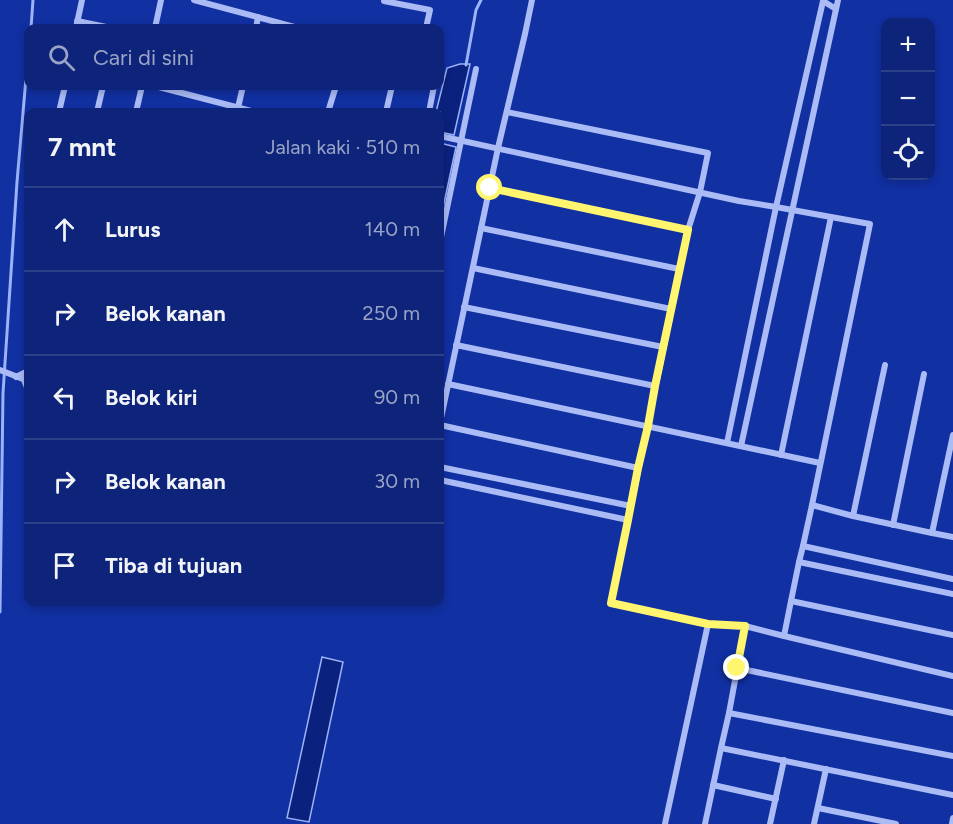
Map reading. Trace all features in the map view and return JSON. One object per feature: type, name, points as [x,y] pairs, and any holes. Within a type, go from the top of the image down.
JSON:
[{"type":"street","points":[[77,24],[82,0]]},
{"type":"street","points":[[156,24],[161,0]]},
{"type":"street","points":[[194,0],[283,24]]},
{"type":"street","points":[[444,404],[532,0]]},
{"type":"street","points":[[727,443],[822,0],[836,9]]},
{"type":"street","points":[[741,446],[838,0]]},
{"type":"street","points":[[384,1],[430,10],[427,24]]},
{"type":"street","points":[[257,24],[258,17]]},
{"type":"street","points":[[444,223],[476,69]]},
{"type":"street","points":[[60,108],[64,90]]},
{"type":"street","points":[[98,108],[102,90]]},
{"type":"street","points":[[137,108],[141,90]]},
{"type":"street","points":[[169,90],[230,108]]},
{"type":"street","points":[[238,108],[242,90]]},
{"type":"street","points":[[329,108],[334,90]]},
{"type":"street","points":[[387,108],[391,90]]},
{"type":"street","points":[[430,108],[433,90]]},
{"type":"street","points":[[507,112],[708,153],[700,192],[688,230],[611,603],[708,624],[745,626],[953,676]]},
{"type":"street","points":[[444,137],[739,201],[870,224],[784,636]]},
{"type":"street","points":[[490,188],[688,230]]},
{"type":"street","points":[[781,455],[831,217]]},
{"type":"street","points":[[481,228],[680,269]]},
{"type":"street","points":[[473,268],[671,309]]},
{"type":"street","points":[[464,307],[663,347]]},
{"type":"street","points":[[456,345],[655,386]]},
{"type":"street","points":[[853,516],[885,365]]},
{"type":"street","points":[[0,370],[24,380]]},
{"type":"street","points":[[13,376],[24,372]]},
{"type":"street","points":[[893,525],[924,374]]},
{"type":"street","points":[[448,384],[820,463]]},
{"type":"street","points":[[444,425],[638,468]]},
{"type":"street","points":[[932,533],[953,435]]},
{"type":"street","points":[[444,468],[631,506]]},
{"type":"street","points":[[444,481],[628,520]]},
{"type":"street","points":[[812,505],[953,537]]},
{"type":"street","points":[[803,546],[953,579]]},
{"type":"street","points":[[800,562],[953,594]]},
{"type":"street","points":[[791,601],[953,635]]},
{"type":"street","points":[[665,824],[708,624]]},
{"type":"street","points":[[705,824],[745,626]]},
{"type":"street","points":[[737,668],[953,713]]},
{"type":"street","points":[[729,713],[953,756]]},
{"type":"street","points":[[721,748],[953,795]]},
{"type":"street","points":[[770,824],[784,760]]},
{"type":"street","points":[[814,824],[826,769]]},
{"type":"street","points":[[713,785],[776,799]]},
{"type":"street","points":[[818,808],[896,824]]},
{"type":"street","points":[[952,824],[953,818]]},
{"type":"shaded area","points":[[470,64],[454,135],[444,133],[444,108],[437,108],[442,90],[444,90],[447,68]]},
{"type":"shaded area","points":[[444,144],[456,147],[444,203]]},
{"type":"shaded area","points":[[322,657],[343,662],[309,822],[287,818]]},
{"type":"waterway","points":[[31,24],[33,0]]},
{"type":"waterway","points":[[466,65],[476,10],[481,0]]},
{"type":"waterway","points":[[0,612],[3,393],[25,90]]},
{"type":"route","points":[[490,188],[688,230],[611,603],[708,624],[745,626],[737,668]]}]
